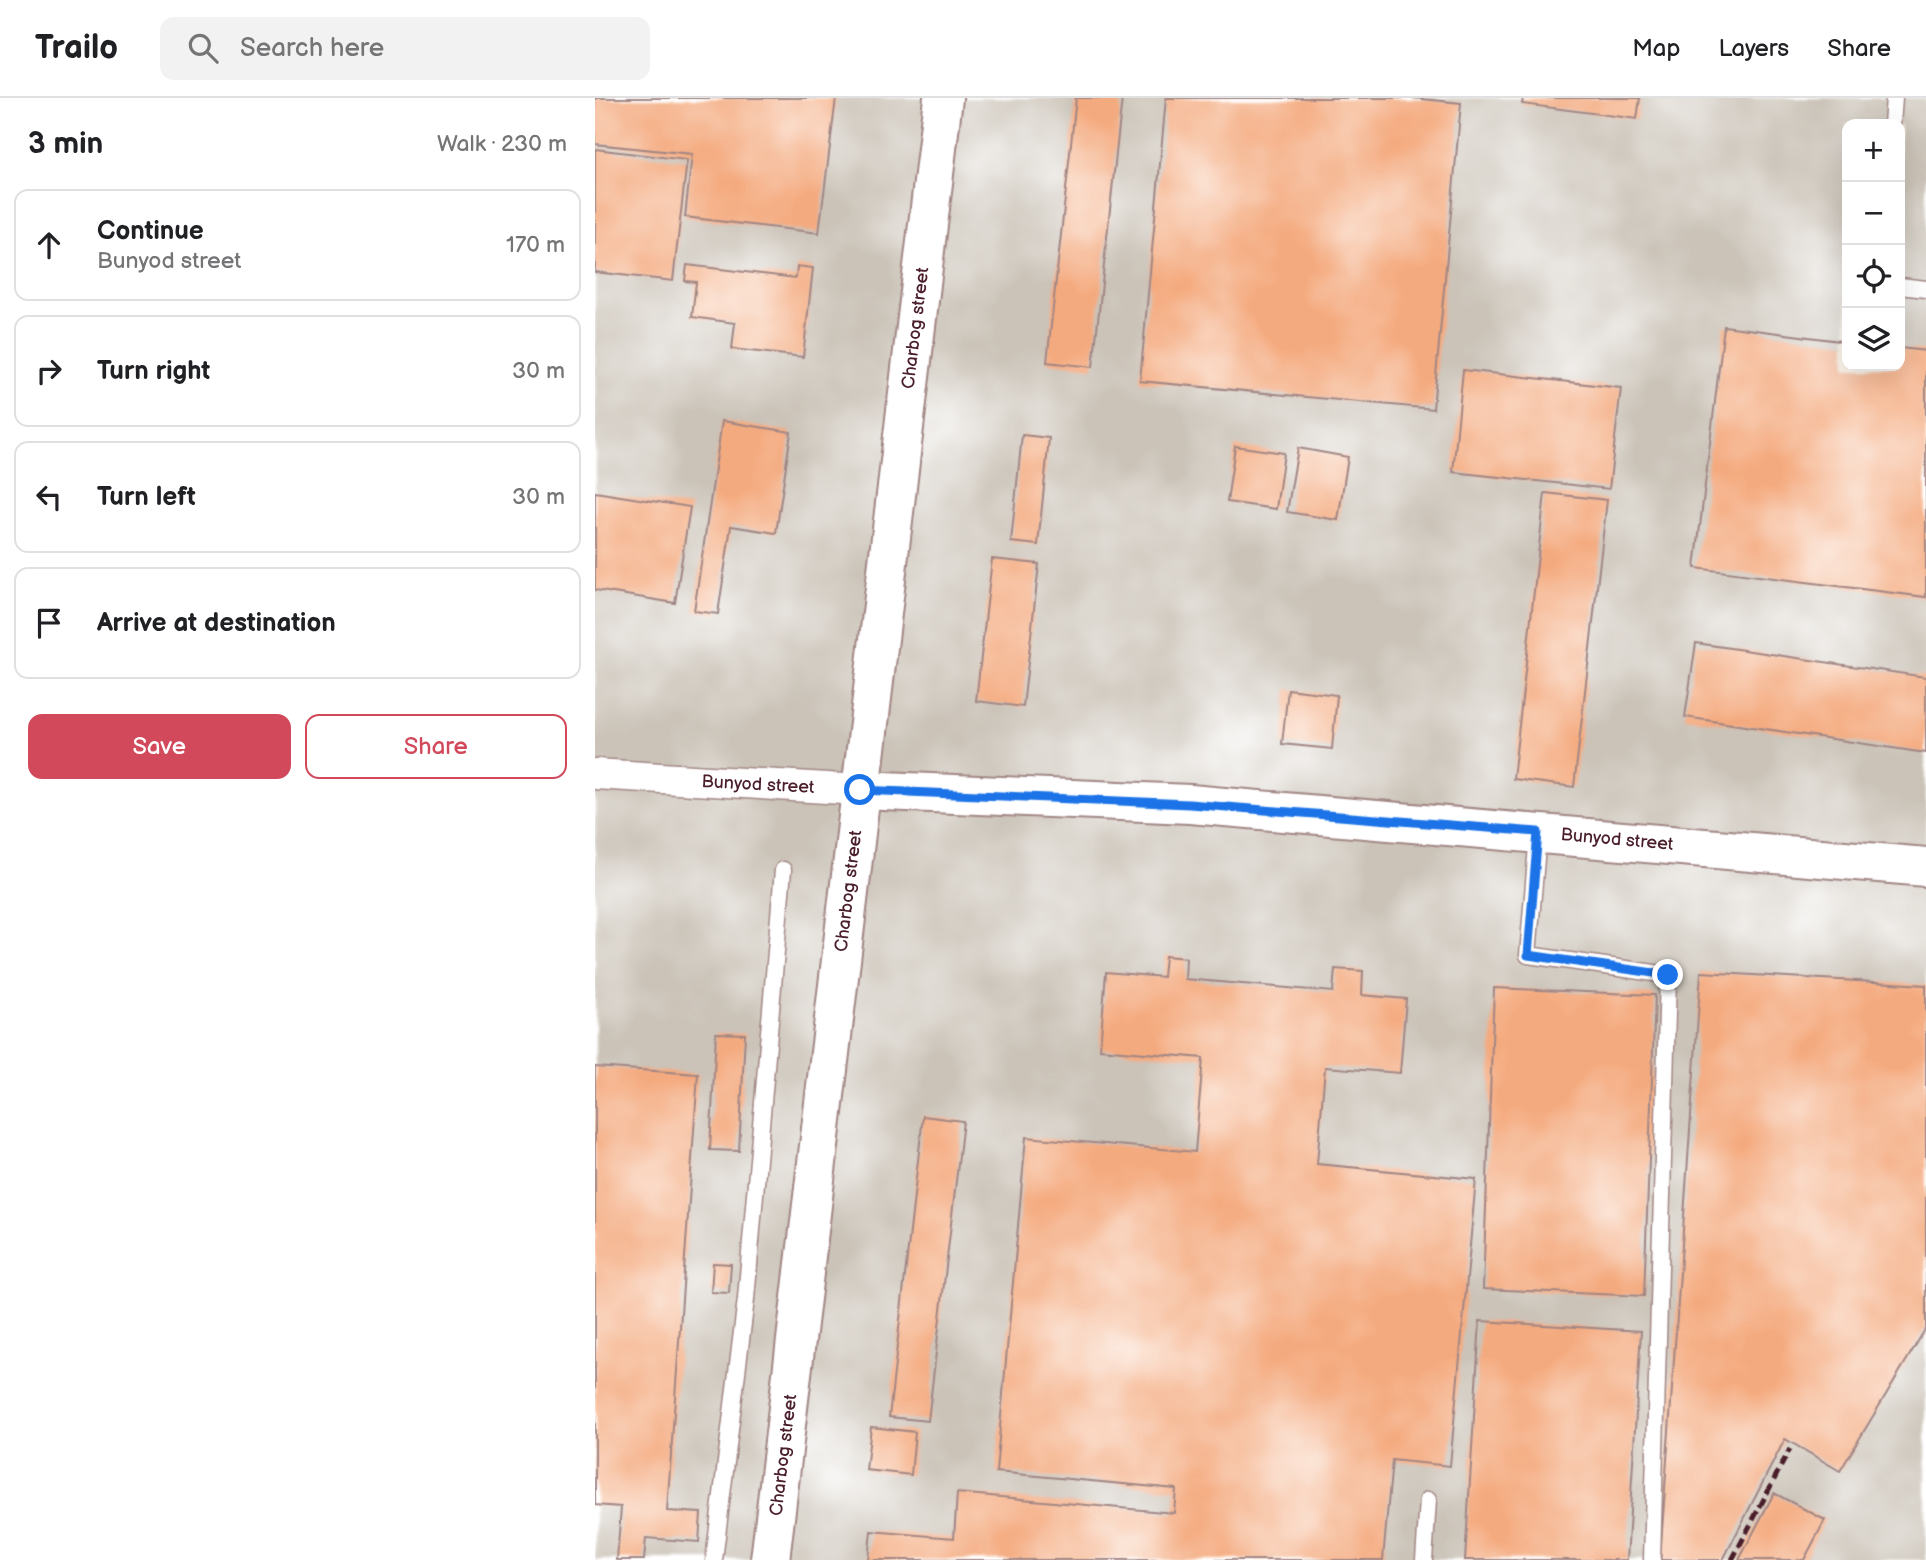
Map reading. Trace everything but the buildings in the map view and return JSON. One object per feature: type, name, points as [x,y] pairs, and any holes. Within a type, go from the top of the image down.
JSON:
[{"type":"street","name":"Charbog street","points":[[771,1560],[943,98]]},
{"type":"street","name":"Bunyod street","points":[[595,774],[860,790],[1189,804],[1926,867]]},
{"type":"lane","points":[[1892,119],[1894,98]]},
{"type":"lane","points":[[1905,287],[1926,289]]},
{"type":"lane","points":[[1538,832],[1528,955],[1668,975],[1652,1560]]},
{"type":"lane","points":[[714,1560],[746,1299],[783,870]]},
{"type":"lane","points":[[1424,1560],[1428,1500]]},
{"type":"shaded area","points":[[595,98],[1926,98],[1926,1560],[595,1560]]},
{"type":"railway","points":[[1732,1560],[1790,1449]]},
{"type":"route","points":[[860,790],[1189,804],[1538,832],[1528,955],[1668,975]]}]
